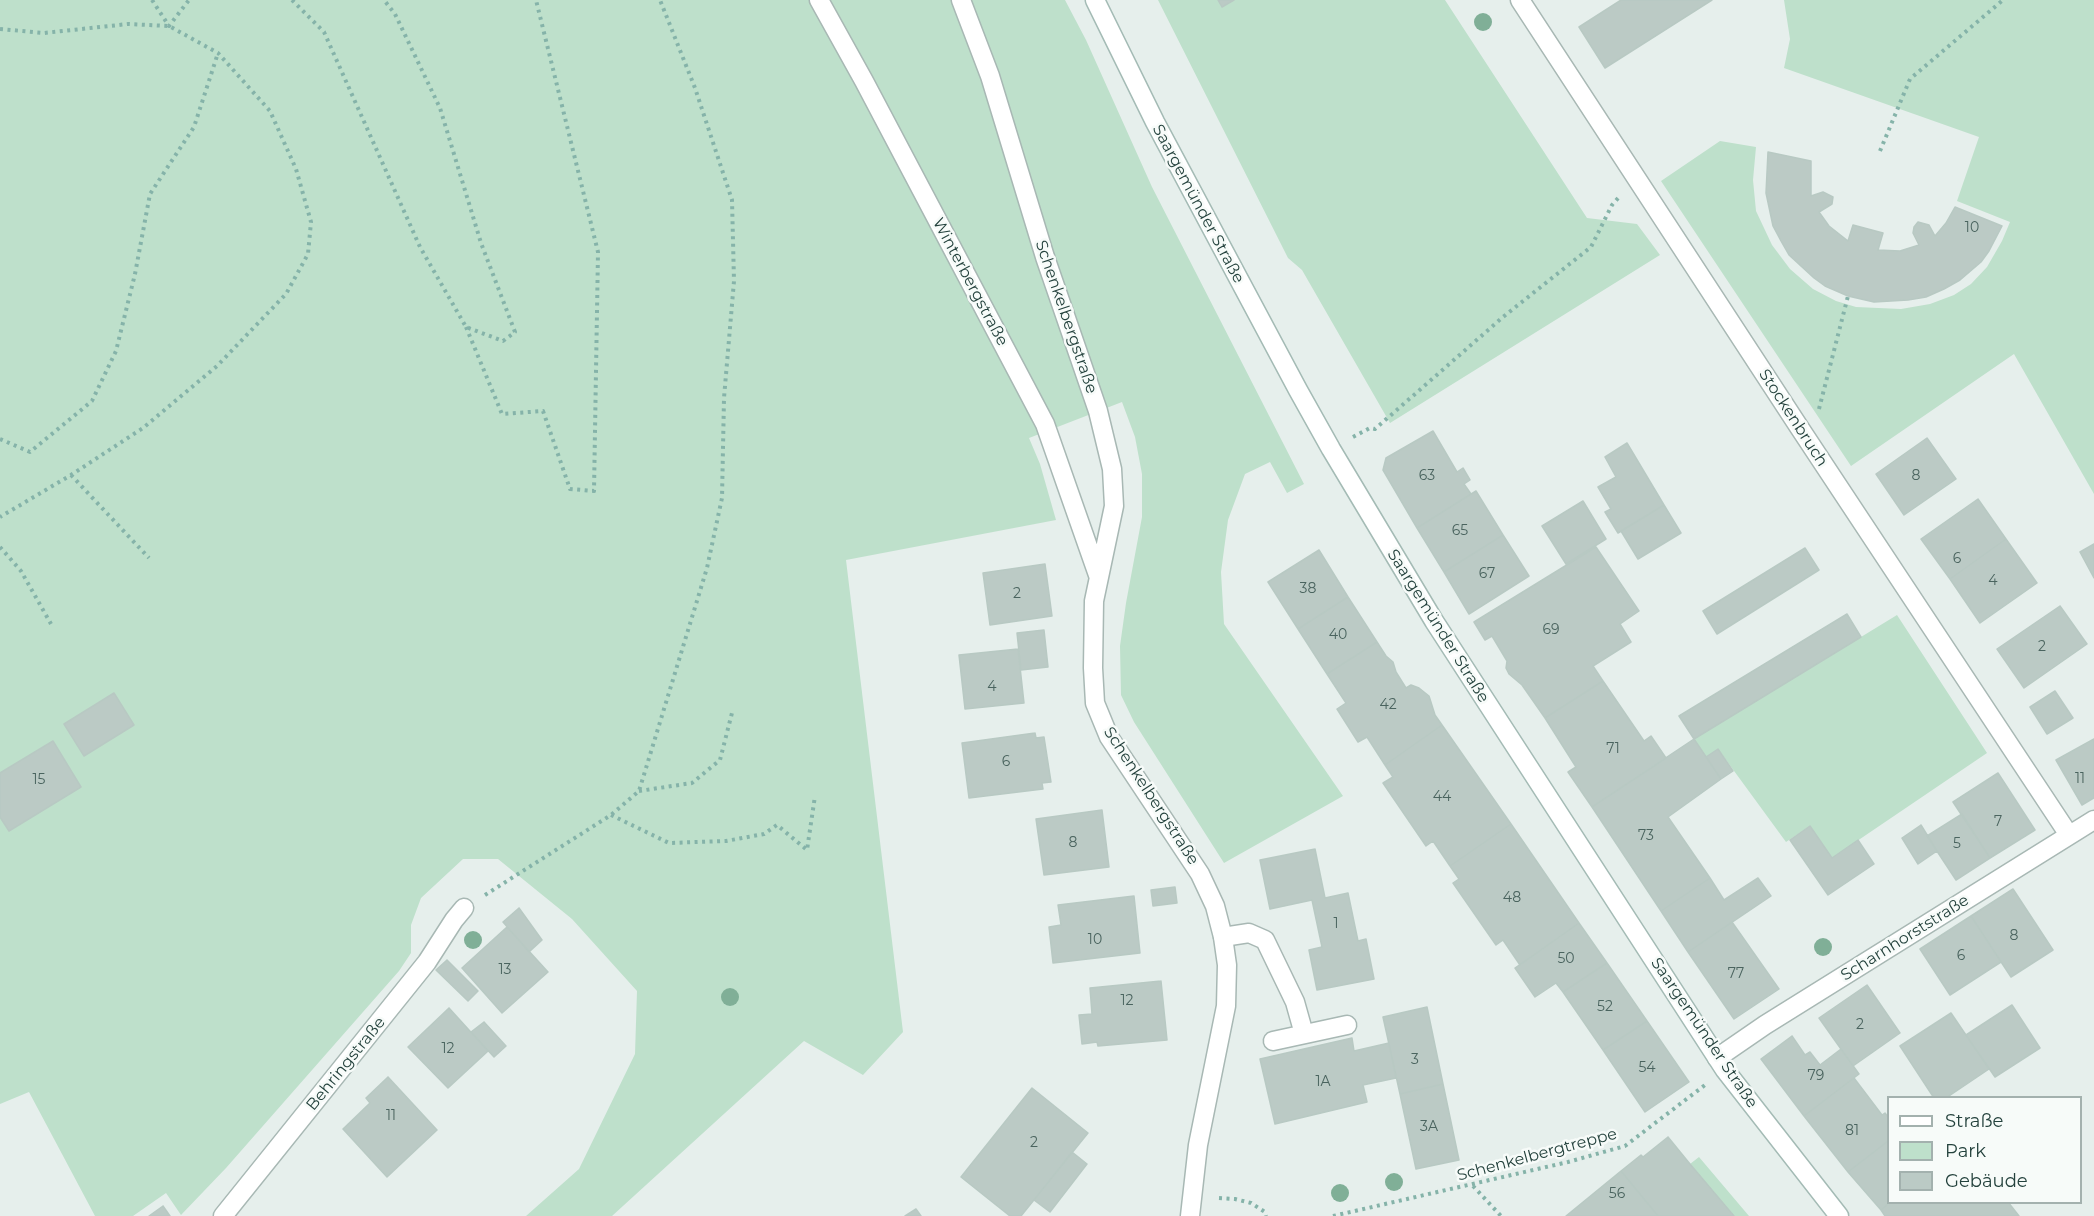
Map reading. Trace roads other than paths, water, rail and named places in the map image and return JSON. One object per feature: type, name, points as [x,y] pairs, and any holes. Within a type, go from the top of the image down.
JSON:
[{"type":"street","name":"Winterbergstraße","points":[[819,0],[1045,424],[1098,575]]},
{"type":"street","name":"Schenkelbergstraße","points":[[961,0],[990,76],[1045,257],[1098,411],[1112,469],[1114,506],[1094,601],[1095,703],[1109,737],[1200,874],[1215,906],[1223,937],[1227,965],[1226,1006],[1198,1145],[1190,1216]]},
{"type":"street","name":"Saargemünder Straße","points":[[1095,0],[1171,153],[1331,449],[1434,621],[1721,1064],[1839,1216]]},
{"type":"street","name":"Stockenbruch","points":[[1520,0],[2069,835]]},
{"type":"street","name":"Scharnhorststraße","points":[[1721,1064],[1765,1025],[2094,820]]},
{"type":"street","name":"Behringstraße","points":[[223,1216],[427,962],[464,908]]},
{"type":"street","points":[[1223,937],[1249,933],[1265,940],[1295,1002],[1304,1034]]},
{"type":"street","points":[[1273,1041],[1347,1025]]}]
